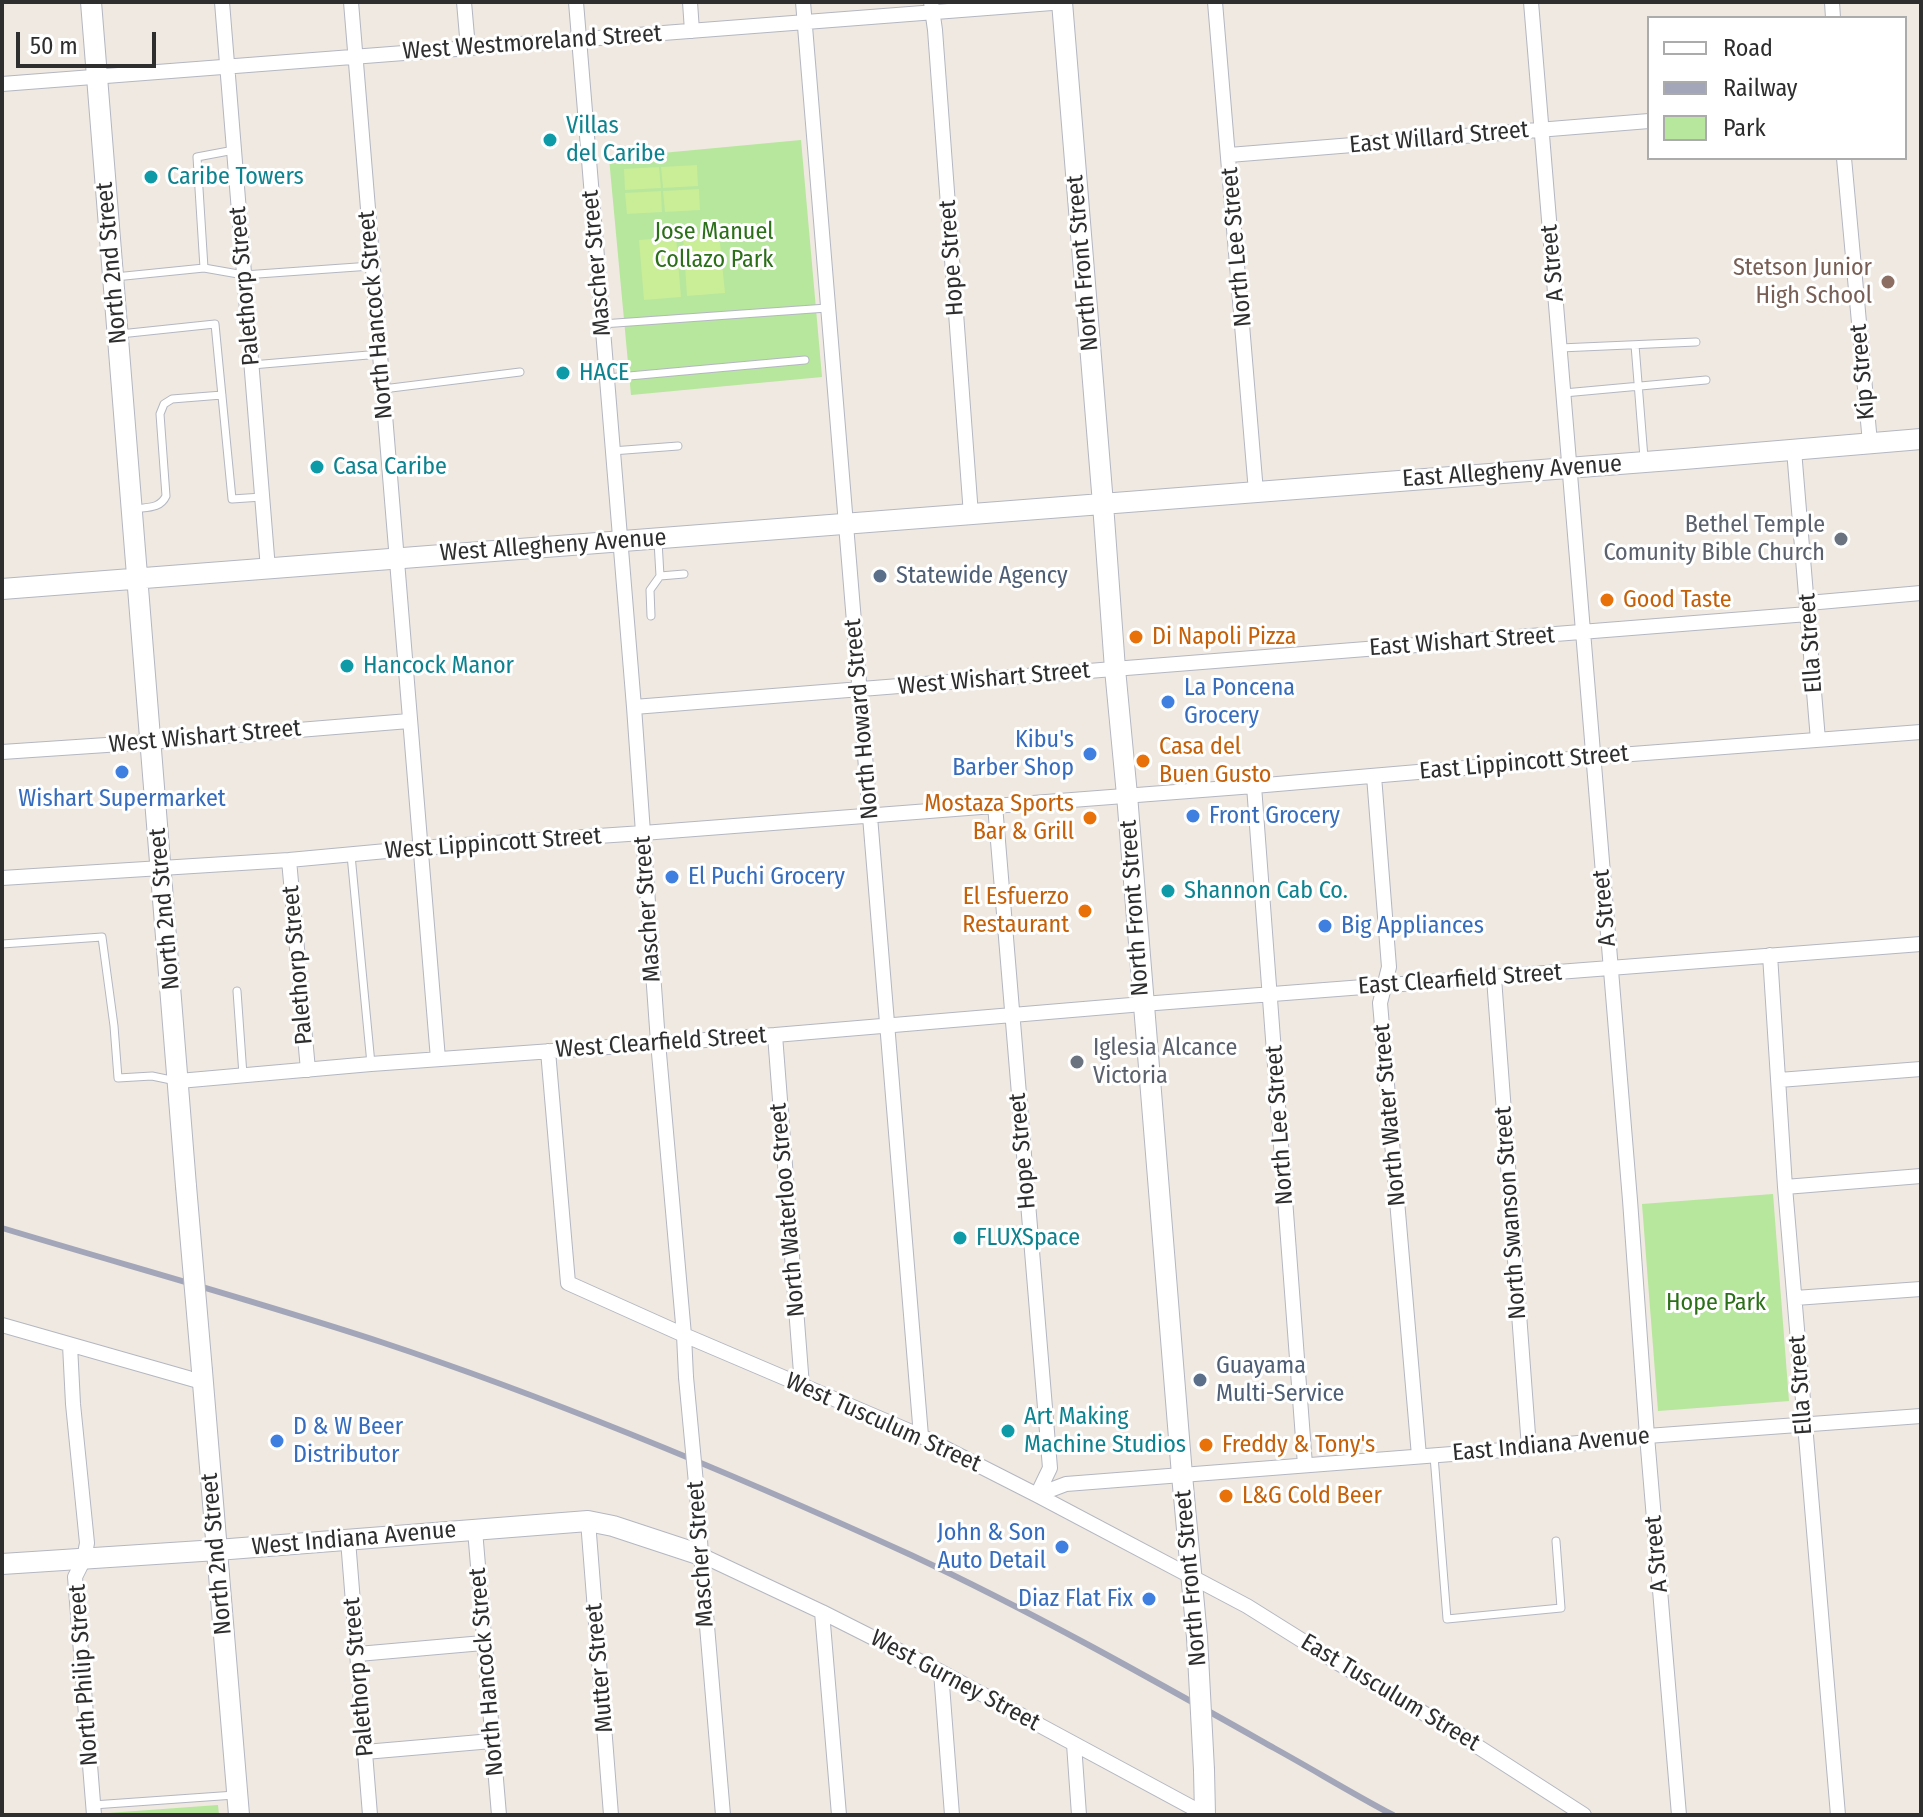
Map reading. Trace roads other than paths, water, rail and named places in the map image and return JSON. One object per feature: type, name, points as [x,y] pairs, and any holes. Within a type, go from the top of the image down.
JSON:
[{"type":"street","name":"North 2nd Street","points":[[91,2],[238,1805]]},
{"type":"street","name":"Palethorp Street","points":[[222,2],[268,569]]},
{"type":"street","name":"North Hancock Street","points":[[351,2],[438,1059]]},
{"type":"street","points":[[464,2],[468,48]]},
{"type":"street","name":"Mascher Street","points":[[576,2],[723,1815]]},
{"type":"street","points":[[690,2],[692,31]]},
{"type":"street","name":"North Howard Street","points":[[803,2],[921,1436]]},
{"type":"street","name":"West Westmoreland Street","points":[[2,84],[805,23],[932,7],[1063,2]]},
{"type":"street","name":"North Front Street","points":[[1063,2],[1115,669],[1197,1637],[1205,1815]]},
{"type":"street","name":"North Lee Street","points":[[1215,2],[1256,492]]},
{"type":"street","name":"A Street","points":[[1531,2],[1679,1815]]},
{"type":"street","name":"Hope Street","points":[[932,7],[971,515]]},
{"type":"street","name":"East Willard Street","points":[[1229,155],[1647,121]]},
{"type":"street","name":"Kip Street","points":[[1844,160],[1870,443]]},
{"type":"street","name":"East Allegheny Avenue","points":[[1103,504],[1921,439]]},
{"type":"street","name":"Ella Street","points":[[1794,450],[1818,740]]},
{"type":"street","name":"West Allegheny Avenue","points":[[2,589],[1103,504]]},
{"type":"street","name":"East Wishart Street","points":[[1115,669],[1582,633],[1921,593]]},
{"type":"street","name":"West Wishart Street","points":[[634,707],[1115,669]]},
{"type":"street","name":"West Wishart Street","points":[[2,752],[409,721]]},
{"type":"street","name":"East Lippincott Street","points":[[1127,795],[1921,732]]},
{"type":"street","name":"North Water Street","points":[[1374,776],[1389,967],[1380,1003],[1426,1455]]},
{"type":"street","name":"North Lee Street","points":[[1254,786],[1305,1465]]},
{"type":"street","name":"West Lippincott Street","points":[[2,878],[289,860],[1127,795]]},
{"type":"street","name":"Hope Street","points":[[995,805],[1050,1468],[1037,1495]]},
{"type":"street","name":"Palethorp Street","points":[[289,860],[308,1070]]},
{"type":"street","name":"East Clearfield Street","points":[[1143,1004],[1921,944]]},
{"type":"street","name":"Ella Street","points":[[1770,955],[1785,1187],[1838,1815]]},
{"type":"street","name":"North Swanson Street","points":[[1494,978],[1529,1448]]},
{"type":"street","name":"West Clearfield Street","points":[[179,1081],[1143,1004]]},
{"type":"street","name":"North Waterloo Street","points":[[775,1035],[802,1386]]},
{"type":"street","name":"West Tusculum Street","points":[[548,1051],[568,1283],[921,1436],[1192,1578]]},
{"type":"street","points":[[1779,1080],[1921,1069]]},
{"type":"street","points":[[1785,1187],[1921,1176]]},
{"type":"street","points":[[1795,1298],[1921,1289]]},
{"type":"street","points":[[2,1325],[70,1345],[202,1376]]},
{"type":"street","name":"North Philip Street","points":[[70,1345],[87,1543],[84,1559],[75,1577],[94,1810]]},
{"type":"street","name":"East Indiana Avenue","points":[[1182,1475],[1921,1416]]},
{"type":"street","points":[[1037,1495],[1066,1484],[1182,1475]]},
{"type":"street","name":"West Indiana Avenue","points":[[2,1564],[588,1521],[613,1526],[701,1555]]},
{"type":"street","name":"Mutter Street","points":[[588,1521],[611,1815]]},
{"type":"street","name":"North Hancock Street","points":[[475,1530],[499,1815]]},
{"type":"street","name":"Palethorp Street","points":[[348,1540],[370,1815]]},
{"type":"street","name":"West Gurney Street","points":[[701,1555],[941,1672],[1205,1815]]},
{"type":"street","name":"East Tusculum Street","points":[[1192,1578],[1247,1606],[1449,1728],[1584,1815]]},
{"type":"street","points":[[822,1612],[839,1815]]},
{"type":"street","points":[[358,1654],[483,1643]]},
{"type":"street","points":[[941,1672],[952,1815]]},
{"type":"street","points":[[365,1752],[492,1741]]},
{"type":"street","points":[[1074,1744],[1079,1815]]},
{"type":"lane","points":[[204,268],[197,157],[234,150]]},
{"type":"lane","points":[[113,277],[204,268],[244,275],[371,266]]},
{"type":"lane","points":[[602,324],[829,308]]},
{"type":"lane","points":[[118,334],[215,324],[232,499],[262,497]]},
{"type":"lane","points":[[1560,348],[1696,342]]},
{"type":"lane","points":[[1635,345],[1645,462]]},
{"type":"lane","points":[[252,365],[380,354]]},
{"type":"lane","points":[[607,378],[805,360]]},
{"type":"lane","points":[[383,389],[520,372]]},
{"type":"lane","points":[[1564,393],[1706,380]]},
{"type":"lane","points":[[132,509],[157,506],[166,496],[160,414],[164,404],[172,399],[222,395]]},
{"type":"lane","points":[[612,451],[678,446]]},
{"type":"lane","points":[[651,616],[650,590],[660,576],[658,539]]},
{"type":"lane","points":[[660,576],[684,574]]},
{"type":"lane","points":[[351,855],[371,1064]]},
{"type":"lane","points":[[2,944],[102,937],[118,1078],[152,1076],[179,1081]]},
{"type":"lane","points":[[237,991],[243,1075]]},
{"type":"lane","points":[[1426,1455],[1447,1619],[1561,1608],[1556,1541]]},
{"type":"lane","points":[[94,1810],[238,1805]]},
{"type":"railway","points":[[2,1228],[381,1342],[516,1389],[715,1469],[911,1555],[1003,1600],[1393,1815]]},
{"type":"place","name":"Villas del Caribe","points":[[550,140]]},
{"type":"place","name":"Caribe Towers","points":[[151,177]]},
{"type":"place","name":"Stetson Junior High School","points":[[1888,282]]},
{"type":"place","name":"HACE","points":[[563,373]]},
{"type":"place","name":"Casa Caribe","points":[[317,467]]},
{"type":"place","name":"Bethel Temple Comunity Bible Church","points":[[1841,539]]},
{"type":"place","name":"Statewide Agency","points":[[880,576]]},
{"type":"place","name":"Good Taste","points":[[1607,600]]},
{"type":"place","name":"Di Napoli Pizza","points":[[1136,637]]},
{"type":"place","name":"Hancock Manor","points":[[347,666]]},
{"type":"place","name":"La Poncena Grocery","points":[[1168,702]]},
{"type":"place","name":"Kibu's Barber Shop","points":[[1090,754]]},
{"type":"place","name":"Casa del Buen Gusto","points":[[1143,761]]},
{"type":"place","name":"Wishart Supermarket","points":[[122,772]]},
{"type":"place","name":"Front Grocery","points":[[1193,816]]},
{"type":"place","name":"Mostaza Sports Bar & Grill","points":[[1090,818]]},
{"type":"place","name":"El Puchi Grocery","points":[[672,877]]},
{"type":"place","name":"Shannon Cab Co.","points":[[1168,891]]},
{"type":"place","name":"El Esfuerzo Restaurant","points":[[1085,911]]},
{"type":"place","name":"Big Appliances","points":[[1325,926]]},
{"type":"place","name":"Iglesia Alcance Victoria","points":[[1077,1062]]},
{"type":"place","name":"FLUXSpace","points":[[960,1238]]},
{"type":"place","name":"Guayama Multi-Service","points":[[1200,1380]]},
{"type":"place","name":"Art Making Machine Studios","points":[[1008,1431]]},
{"type":"place","name":"D & W Beer Distributor","points":[[277,1441]]},
{"type":"place","name":"Freddy & Tony's","points":[[1206,1445]]},
{"type":"place","name":"L&G Cold Beer","points":[[1226,1496]]},
{"type":"place","name":"John & Son Auto Detail","points":[[1062,1547]]},
{"type":"place","name":"Diaz Flat Fix","points":[[1149,1599]]},
{"type":"park label","name":"Jose Manuel Collazo Park","points":[[714,246]]},
{"type":"park label","name":"Hope Park","points":[[1716,1303]]}]
